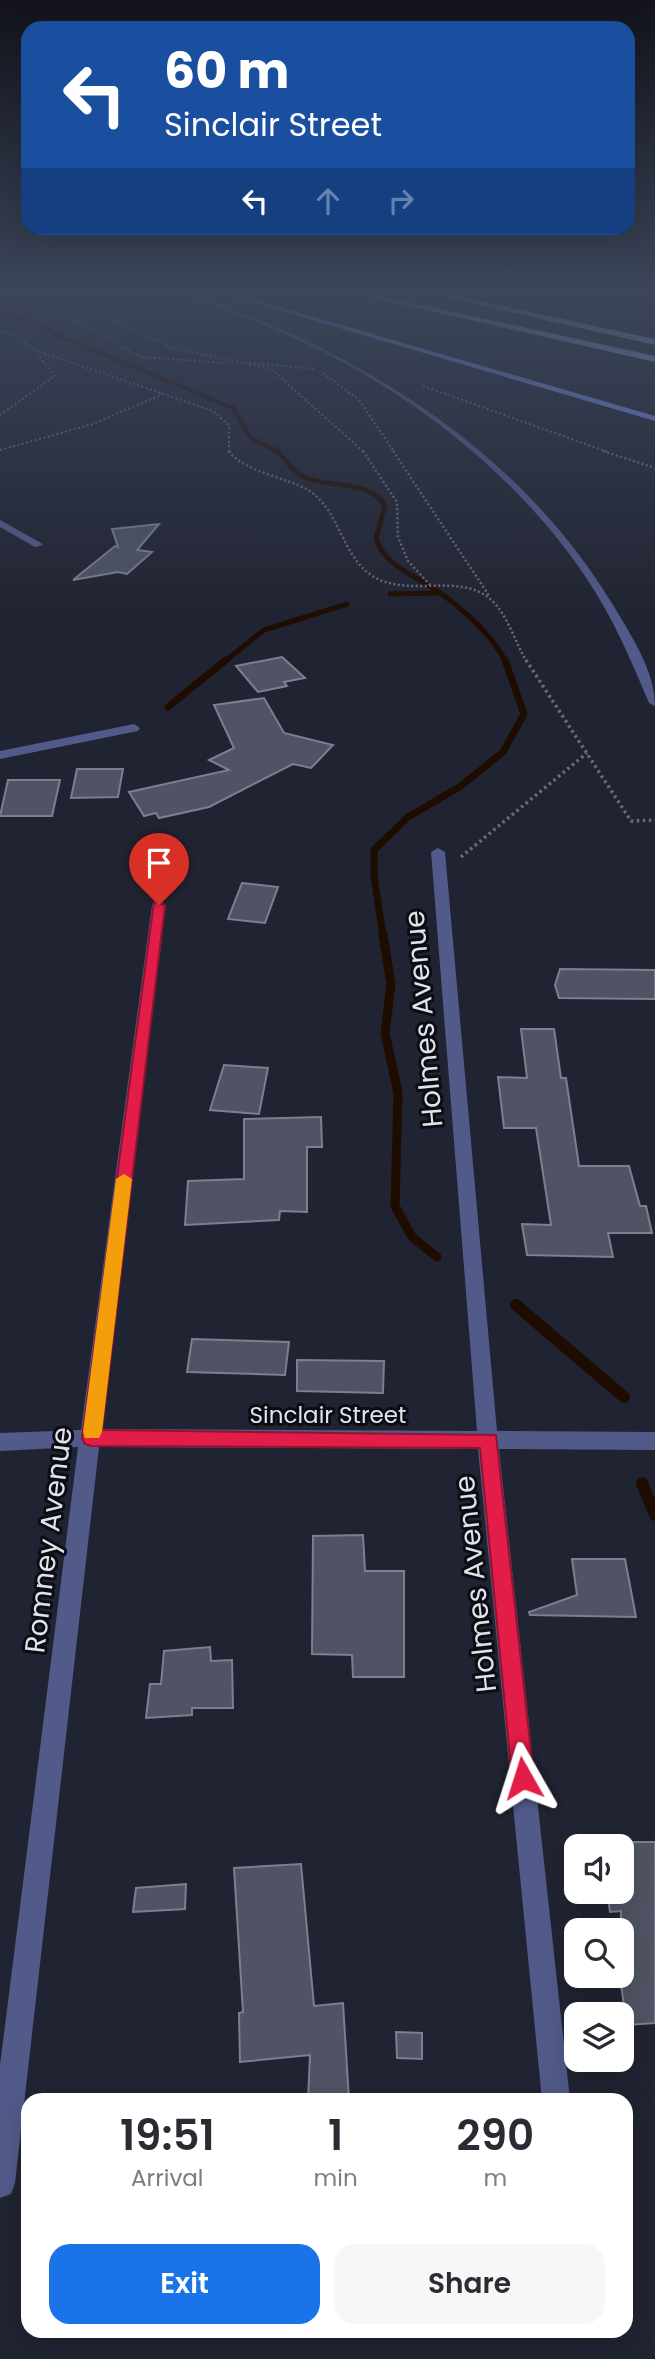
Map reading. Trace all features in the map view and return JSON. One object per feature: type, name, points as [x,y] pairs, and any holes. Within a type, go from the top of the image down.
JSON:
[{"type":"main road","points":[[590,400],[655,419]]},
{"type":"street","points":[[406,400],[480,454],[560,538],[603,594],[637,657],[655,703]]},
{"type":"street","points":[[0,523],[38,545]]},
{"type":"street","points":[[0,755],[134,728]]},
{"type":"street","name":"Holmes Avenue","points":[[438,852],[489,1440],[555,2093]]},
{"type":"street","name":"Romney Avenue","points":[[0,2183],[159,905]]},
{"type":"street","name":"Sinclair Street","points":[[0,1442],[91,1438],[655,1441]]},
{"type":"path","points":[[0,415],[21,400]]},
{"type":"path","points":[[0,450],[83,428],[148,400]]},
{"type":"path","points":[[183,400],[213,411],[223,418],[229,425],[229,453],[234,457],[306,489],[323,502],[366,571],[378,579],[397,584],[473,591],[490,598]]},
{"type":"path","points":[[308,400],[357,443],[379,471],[397,502],[398,537],[408,561],[432,587]]},
{"type":"path","points":[[359,400],[490,598],[519,650],[631,821],[655,820]]},
{"type":"path","points":[[458,400],[655,468]]},
{"type":"path","points":[[440,877],[485,835],[587,753]]},
{"type":"building","points":[[159,524],[137,550],[152,552],[127,574],[118,572],[73,580],[115,546],[118,547],[112,529]]},
{"type":"building","points":[[282,657],[305,678],[284,682],[287,686],[258,692],[236,666]]},
{"type":"building","points":[[264,698],[284,733],[333,745],[311,768],[293,764],[209,807],[159,818],[156,813],[144,816],[129,792],[229,770],[209,760],[234,748],[214,705]]},
{"type":"building","points":[[77,769],[123,769],[118,797],[71,798]]},
{"type":"building","points":[[8,780],[60,780],[52,816],[0,816]]},
{"type":"building","points":[[242,883],[278,887],[265,923],[228,919]]},
{"type":"building","points":[[560,969],[655,970],[655,999],[559,998],[555,985]]},
{"type":"building","points":[[521,1029],[554,1029],[561,1078],[566,1078],[579,1166],[629,1166],[640,1206],[646,1206],[652,1233],[608,1233],[613,1257],[527,1255],[522,1224],[551,1225],[536,1128],[504,1128],[498,1077],[527,1078]]},
{"type":"building","points":[[224,1065],[268,1068],[259,1114],[210,1110]]},
{"type":"building","points":[[321,1117],[322,1147],[307,1147],[307,1212],[280,1211],[279,1220],[185,1225],[188,1181],[244,1179],[244,1119]]},
{"type":"building","points":[[192,1339],[289,1342],[285,1375],[187,1372]]},
{"type":"building","points":[[297,1360],[384,1361],[383,1393],[297,1391]]},
{"type":"building","points":[[363,1535],[365,1571],[404,1571],[404,1677],[353,1677],[352,1655],[312,1654],[313,1536]]},
{"type":"building","points":[[572,1559],[625,1559],[636,1617],[530,1615],[529,1612],[577,1595]]},
{"type":"building","points":[[210,1647],[211,1661],[232,1660],[233,1708],[192,1708],[192,1715],[146,1718],[150,1684],[161,1684],[164,1651]]},
{"type":"building","points":[[634,1842],[655,1842],[655,2023],[634,2024],[634,2002],[624,2002],[621,1988],[634,1988],[634,1918],[621,1918],[621,1911],[610,1912],[609,1904],[634,1904]]},
{"type":"building","points":[[301,1864],[314,2006],[343,2003],[349,2093],[308,2093],[310,2055],[240,2062],[239,2013],[243,2012],[234,1868]]},
{"type":"building","points":[[186,1884],[185,1909],[133,1912],[136,1888]]},
{"type":"building","points":[[396,2032],[422,2033],[422,2059],[397,2058]]},
{"type":"waterway","points":[[214,400],[233,408],[251,438],[279,452]]},
{"type":"waterway","points":[[276,451],[296,472],[309,479],[358,488],[378,497],[385,506],[376,538],[386,557],[442,594],[469,616],[486,633],[505,661]]},
{"type":"waterway","points":[[390,594],[438,593]]},
{"type":"waterway","points":[[224,662],[264,630],[347,604]]},
{"type":"waterway","points":[[168,707],[226,660]]},
{"type":"waterway","points":[[383,936],[374,876],[374,850],[408,817],[461,786],[503,752],[524,714],[505,661]]},
{"type":"waterway","points":[[383,934],[391,985],[385,1033],[398,1093],[395,1206],[412,1237],[437,1257]]},
{"type":"waterway","points":[[516,1305],[624,1397]]},
{"type":"waterway","points":[[642,1483],[655,1515]]},
{"type":"slow traffic","points":[[92,1432],[124,1179]]},
{"type":"route","points":[[159,905],[91,1438],[489,1440],[523,1778]]}]
